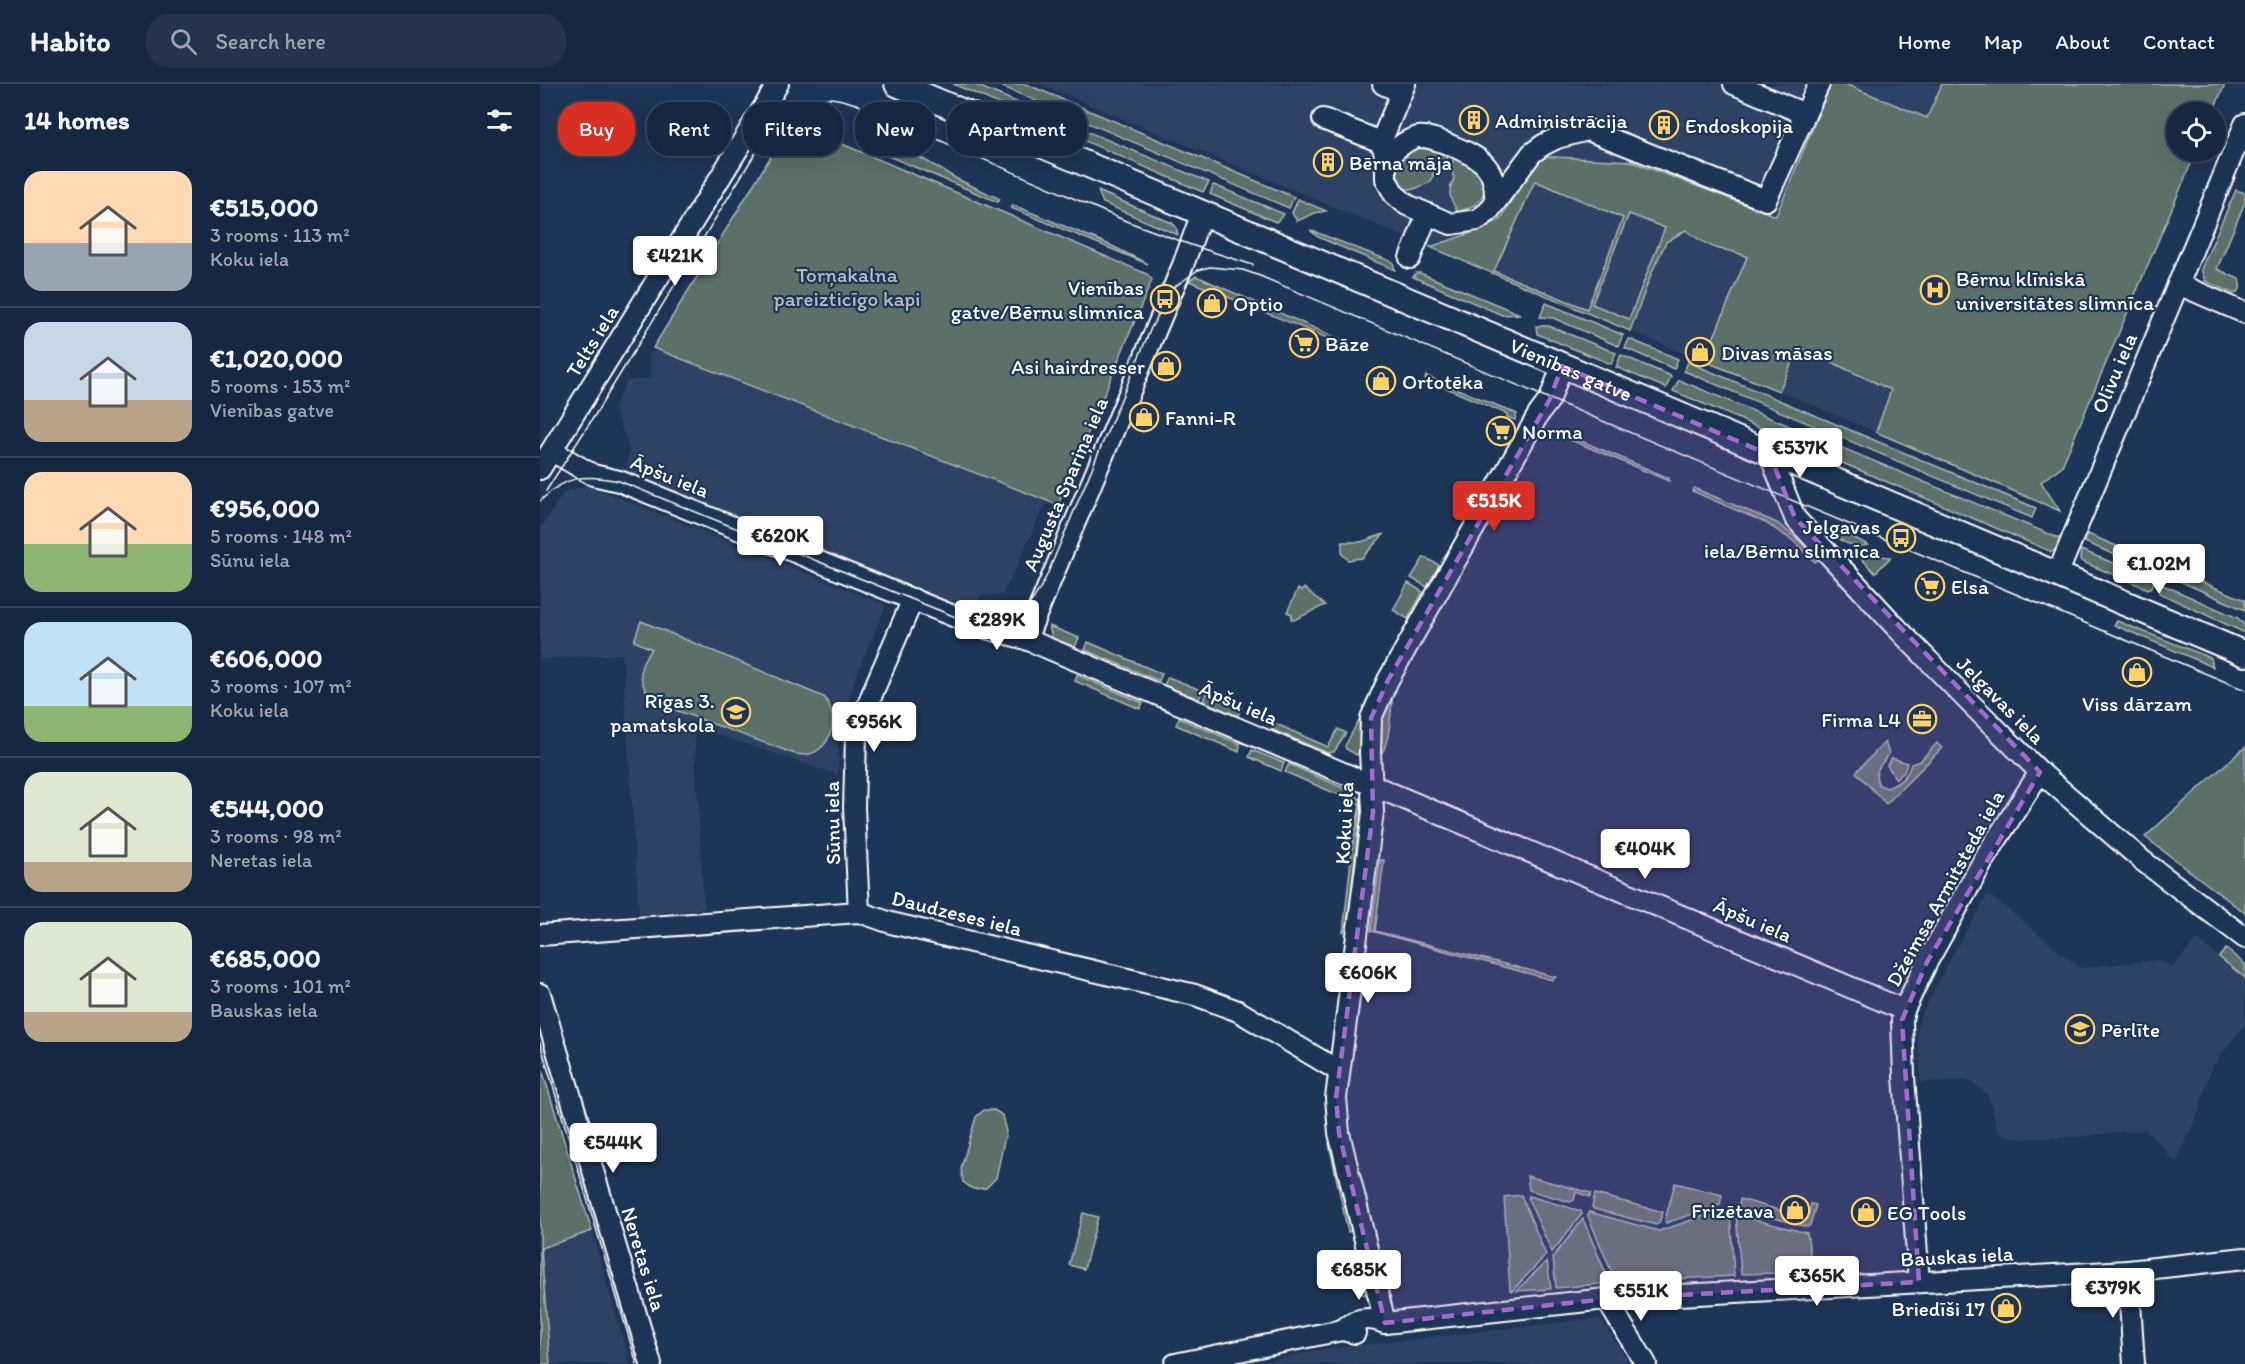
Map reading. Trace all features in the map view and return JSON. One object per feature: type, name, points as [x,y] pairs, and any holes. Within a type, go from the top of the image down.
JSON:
[{"type":"main road","name":"Vienības gatve","points":[[897,84],[2245,654]]},
{"type":"street","name":"Telts iela","points":[[540,469],[778,84]]},
{"type":"street","points":[[1383,84],[1403,88],[1384,149],[1386,179],[1394,194],[1407,205],[1451,224],[1477,220],[1488,212],[1532,153],[1557,138],[1588,130],[1766,200],[1819,84]]},
{"type":"street","points":[[1734,84],[1805,114]]},
{"type":"street","points":[[1323,118],[1384,149],[1419,137],[1433,138],[1477,156],[1485,162],[1496,187],[1495,201]]},
{"type":"street","name":"Olīvu iela","points":[[2057,575],[2245,124]]},
{"type":"street","name":"Augusta Spariņa iela","points":[[1026,639],[1183,265],[1202,213]]},
{"type":"street","points":[[1410,258],[1427,215]]},
{"type":"street","points":[[2178,284],[2245,313]]},
{"type":"street","name":"Koku iela","points":[[1384,1323],[1339,1133],[1336,1098],[1373,812],[1371,718],[1388,680],[1538,415],[1550,399],[1562,366]]},
{"type":"street","name":"Āpšu iela","points":[[552,451],[593,476],[619,481],[978,626],[1026,639],[1904,1010]]},
{"type":"street","name":"Jelgavas iela","points":[[1770,455],[1795,518],[1904,635],[2040,772],[2143,861],[2245,938]]},
{"type":"street","name":"Sūnu iela","points":[[859,912],[854,807],[856,737],[874,689],[914,599]]},
{"type":"street","name":"Džeimsa Armitsteda iela","points":[[1919,1282],[1904,1076],[1902,1020],[1904,1010],[1927,962],[1986,856],[2040,772]]},
{"type":"street","name":"Daudzeses iela","points":[[540,934],[859,912],[891,923],[1194,995],[1238,1011],[1339,1071]]},
{"type":"street","name":"Neretas iela","points":[[540,994],[651,1364]]},
{"type":"street","name":"Bauskas iela","points":[[1175,1364],[1342,1329],[1353,1333],[1376,1331],[1384,1323],[1605,1299],[2128,1271],[2245,1258]]},
{"type":"street","points":[[2128,1271],[2134,1364]]},
{"type":"street","points":[[1605,1299],[1646,1364]]},
{"type":"highlighted area","points":[[1562,366],[1770,455],[1795,518],[2040,772],[1927,962],[1902,1020],[1919,1282],[1606,1299],[1385,1323],[1339,1133],[1336,1098],[1373,812],[1371,718],[1388,680],[1550,399]]},
{"type":"shaded area","name":"Bērnu klīniskā universitātes slimnīca","points":[[1040,84],[2225,84],[2217,102],[2166,102],[2166,162],[2192,162],[2062,466],[2023,495],[1779,391],[1690,356]]},
{"type":"shaded area","points":[[653,348],[1058,505],[1046,503],[1003,595],[980,596],[972,618],[625,476],[630,450],[614,408],[626,381],[651,378],[649,357]]},
{"type":"shaded area","name":"Rīgas 3. pamatskola","points":[[588,485],[886,605],[856,676],[839,734],[838,775],[694,727],[704,909],[639,915],[622,654],[540,659],[540,530],[564,492]]},
{"type":"shaded area","name":"Pērlīte","points":[[1987,896],[1995,899],[2080,968],[2159,960],[2173,967],[2197,939],[2245,978],[2245,1024],[2211,1068],[2199,1112],[2177,1161],[2166,1156],[2169,1153],[2145,1130],[2075,1137],[2019,1139],[1998,1132],[1989,1097],[1970,1080],[1921,1082],[1917,1033],[1920,1017]]},
{"type":"shaded area","points":[[592,1231],[630,1364],[550,1364],[541,1248]]},
{"type":"shaded area","points":[[1600,1318],[1630,1364],[1257,1364],[1316,1350]]},
{"type":"green space","points":[[953,84],[973,84],[1016,102],[995,102]]},
{"type":"green space","points":[[996,84],[1026,84],[1069,102],[1039,102]]},
{"type":"green space","name":"Bērnu klīniskā universitātes slimnīca","points":[[1831,84],[1845,84],[1927,118],[1942,84],[2225,84],[2217,102],[2166,102],[2166,162],[2192,162],[2062,466],[2041,482],[2060,511],[1876,432],[1891,390],[1799,347],[1779,391],[1704,361],[1747,257],[1710,246],[1686,230],[1666,242],[1630,331],[1430,247],[1474,232],[1500,220],[1537,156],[1630,161],[1776,216]],"holes":[[[1535,181],[1623,218],[1587,309],[1494,271]],[[1629,214],[1665,228],[1629,319],[1592,304]]]},
{"type":"green space","points":[[1087,110],[1294,197],[1289,208],[1087,123]]},
{"type":"green space","points":[[1087,131],[1209,182],[1203,192],[1087,142]]},
{"type":"green space","name":"Torņakalna pareizticīgo kapi","points":[[843,144],[855,149],[855,156],[871,156],[1147,274],[1152,280],[1058,505],[653,348],[771,156],[843,156]]},
{"type":"green space","points":[[1426,145],[1449,153],[1446,162],[1434,171],[1431,182],[1414,189],[1403,189],[1397,173],[1398,162],[1405,152]]},
{"type":"green space","points":[[888,156],[918,156],[957,179],[1000,199],[998,202]]},
{"type":"green space","points":[[1455,157],[1473,164],[1484,179],[1485,187],[1480,200],[1466,209],[1457,211],[1450,191],[1454,179],[1451,166]]},
{"type":"green space","points":[[1213,185],[1284,214],[1276,222],[1210,194]]},
{"type":"green space","points":[[2236,190],[2245,193],[2245,202],[2217,269],[2239,279],[2240,288],[2234,294],[2205,281],[2201,269]]},
{"type":"green space","points":[[1098,191],[1172,223],[1178,235],[1103,203]]},
{"type":"green space","points":[[1298,199],[1326,211],[1297,221],[1292,213]]},
{"type":"green space","points":[[1013,205],[1110,245],[1148,264],[1011,208]]},
{"type":"green space","points":[[1310,230],[1393,262],[1395,270],[1318,237]]},
{"type":"green space","points":[[1416,273],[1520,314],[1502,315],[1413,277]]},
{"type":"green space","points":[[1196,276],[1362,349],[1361,352],[1189,281]]},
{"type":"green space","points":[[1546,303],[1623,335],[1618,346],[1553,318],[1540,317]]},
{"type":"green space","points":[[1536,326],[1549,326],[1616,353],[1611,364],[1537,334]]},
{"type":"green space","points":[[1629,339],[1678,359],[1674,369],[1625,348]]},
{"type":"green space","points":[[1621,355],[1671,376],[1666,388],[1616,367]]},
{"type":"green space","points":[[1688,362],[2036,508],[2032,518],[1684,371]]},
{"type":"green space","points":[[1426,376],[1517,414],[1515,420],[1507,417],[1507,414],[1425,379]]},
{"type":"green space","points":[[1679,380],[2061,539],[2058,547],[2052,552],[1673,391]]},
{"type":"green space","points":[[1555,430],[1669,478],[1669,481],[1554,433]]},
{"type":"green space","points":[[1694,488],[1777,523],[1818,559],[1815,562],[1792,540],[1766,523],[1692,491]]},
{"type":"green space","points":[[1828,528],[1836,528],[1868,545],[1856,546],[1846,543]]},
{"type":"green space","points":[[1384,534],[1362,558],[1348,560],[1342,554],[1342,542],[1361,542]]},
{"type":"green space","points":[[2088,534],[2161,565],[2157,573],[2085,542]]},
{"type":"green space","points":[[2081,550],[2155,580],[2152,587],[2148,589],[2083,562],[2080,560]]},
{"type":"green space","points":[[1857,554],[1891,557],[1875,573]]},
{"type":"green space","points":[[1424,557],[1439,565],[1427,587],[1411,578]]},
{"type":"green space","points":[[2171,569],[2245,600],[2245,610],[2168,576]]},
{"type":"green space","points":[[1408,583],[1423,592],[1408,619],[1393,610]]},
{"type":"green space","points":[[2163,585],[2238,618],[2245,626],[2245,633],[2159,593]]},
{"type":"green space","points":[[1304,588],[1325,605],[1294,620],[1291,619],[1292,614],[1287,612],[1298,589],[1302,591]]},
{"type":"green space","points":[[641,621],[824,697],[830,706],[832,727],[824,745],[806,755],[795,754],[659,704],[647,692],[641,678],[646,656],[652,649],[634,641]]},
{"type":"green space","points":[[2117,621],[2211,658],[2213,667],[2114,625]]},
{"type":"green space","points":[[1049,626],[1079,638],[1075,647],[1052,638]]},
{"type":"green space","points":[[1088,642],[1162,674],[1159,681],[1085,650]]},
{"type":"green space","points":[[1077,675],[1143,703],[1140,709],[1075,681]]},
{"type":"green space","points":[[1168,677],[1203,691],[1199,699],[1164,685]]},
{"type":"green space","points":[[1206,693],[1241,707],[1238,716],[1203,701]]},
{"type":"green space","points":[[1393,695],[1388,735],[1380,756],[1382,717]]},
{"type":"green space","points":[[1362,714],[1361,749],[1357,755],[1345,746]]},
{"type":"green space","points":[[1179,718],[1240,744],[1239,752],[1176,725]]},
{"type":"green space","points":[[1274,723],[1328,747],[1338,729],[1346,733],[1334,752],[1328,753],[1271,729]]},
{"type":"green space","points":[[1885,742],[1889,754],[1878,768],[1876,776],[1879,785],[1887,788],[1902,779],[1911,764],[1920,761],[1937,743],[1942,748],[1886,804],[1856,772]]},
{"type":"green space","points":[[2245,747],[2245,913],[2145,837]]},
{"type":"green space","points":[[1252,750],[1284,763],[1281,771],[1249,757]]},
{"type":"green space","points":[[1892,758],[1907,763],[1904,772],[1896,779],[1887,765]]},
{"type":"green space","points":[[1289,764],[1352,792],[1361,800],[1348,925],[1343,933],[1352,850],[1360,804],[1285,772]]},
{"type":"green space","points":[[1380,860],[1384,860],[1375,931],[1556,977],[1552,980],[1371,931]]},
{"type":"green space","points":[[2226,949],[2245,964],[2245,978],[2219,957]]},
{"type":"green space","points":[[540,1063],[592,1231],[541,1248],[550,1364],[540,1364]]},
{"type":"green space","points":[[984,1110],[994,1110],[1002,1115],[1006,1132],[996,1178],[986,1188],[973,1189],[963,1182],[961,1168],[976,1117]]},
{"type":"green space","points":[[1329,1144],[1337,1152],[1354,1230],[1348,1232]]},
{"type":"green space","points":[[1527,1176],[1591,1193],[1590,1197],[1576,1192],[1574,1200],[1570,1202],[1529,1190]]},
{"type":"green space","points":[[1675,1183],[1722,1195],[1720,1205],[1666,1223]]},
{"type":"green space","points":[[1595,1194],[1663,1212],[1656,1225],[1594,1209],[1592,1207]]},
{"type":"green space","points":[[1521,1195],[1546,1255],[1512,1291],[1510,1290],[1504,1197]]},
{"type":"green space","points":[[1529,1196],[1581,1211],[1582,1214],[1552,1252],[1528,1199]]},
{"type":"green space","points":[[1740,1199],[1793,1214],[1791,1222],[1738,1210]]},
{"type":"green space","points":[[1811,1204],[1816,1205],[1810,1225],[1808,1227],[1795,1224],[1796,1214],[1808,1217]]},
{"type":"green space","points":[[1722,1210],[1730,1213],[1734,1276],[1616,1282],[1588,1216],[1589,1212],[1659,1231]]},
{"type":"green space","points":[[1083,1213],[1098,1217],[1084,1269],[1069,1265]]},
{"type":"green space","points":[[1736,1215],[1807,1233],[1813,1272],[1741,1274]]},
{"type":"green space","points":[[1583,1219],[1610,1283],[1556,1288],[1553,1257]]},
{"type":"green space","points":[[1360,1255],[1369,1295],[1362,1294],[1353,1257]]},
{"type":"green space","points":[[1547,1261],[1551,1289],[1516,1291]]},
{"type":"tram line","points":[[546,491],[764,139],[791,110],[808,101],[832,98],[856,104],[1126,221],[1253,265]]},
{"type":"tram line","points":[[540,501],[549,492],[567,481],[586,477],[619,481],[978,626],[1003,623],[1013,619],[1028,606],[1047,575],[1151,328],[1173,288],[1198,270],[1210,267],[1243,270],[2245,690]]},
{"type":"tram line","points":[[540,1043],[637,1364]]},
{"type":"place","name":"Administrācija","points":[[1474,120]]},
{"type":"place","name":"Endoskopija","points":[[1664,125]]},
{"type":"place","name":"Bērna māja","points":[[1328,162]]},
{"type":"place","name":"Bērnu klīniskā universitātes slimnīca","points":[[1935,290]]},
{"type":"place","name":"Vienības gatve/Bērnu slimnīca","points":[[1165,299]]},
{"type":"place","name":"Optio","points":[[1212,303]]},
{"type":"place","name":"Bāze","points":[[1304,343]]},
{"type":"place","name":"Divas māsas","points":[[1700,352]]},
{"type":"place","name":"Asi hairdresser","points":[[1166,366]]},
{"type":"place","name":"Ortotēka","points":[[1381,381]]},
{"type":"place","name":"Fanni-R","points":[[1144,417]]},
{"type":"place","name":"Norma","points":[[1501,431]]},
{"type":"place","name":"Jelgavas iela/Bērnu slimnīca","points":[[1901,538]]},
{"type":"place","name":"Elsa","points":[[1930,586]]},
{"type":"place","name":"Viss dārzam","points":[[2137,672]]},
{"type":"place","name":"Rīgas 3. pamatskola","points":[[736,712]]},
{"type":"place","name":"Firma L4","points":[[1922,719]]},
{"type":"place","name":"Pērlīte","points":[[2080,1029]]},
{"type":"place","name":"Frizētava","points":[[1795,1210]]},
{"type":"place","name":"EG Tools","points":[[1866,1212]]},
{"type":"place","name":"Briedīši 17","points":[[2006,1308]]}]
